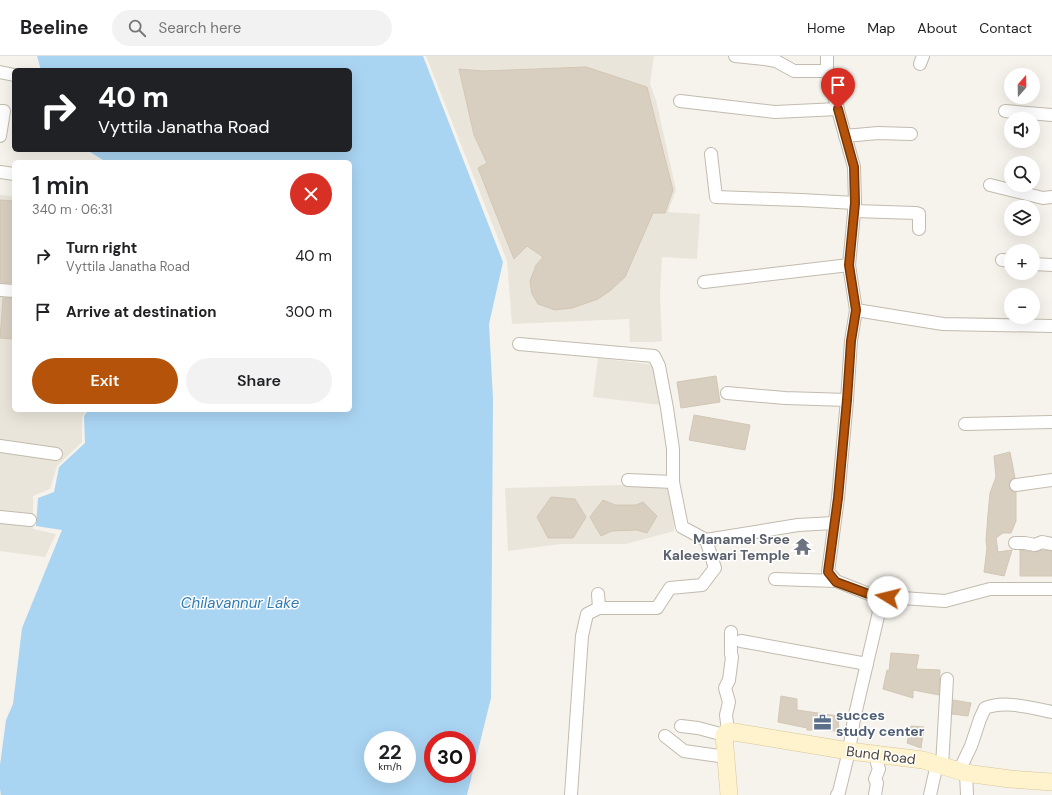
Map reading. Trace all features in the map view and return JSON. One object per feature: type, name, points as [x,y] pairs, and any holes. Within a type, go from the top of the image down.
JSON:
[{"type":"street","points":[[735,56],[776,61],[794,71],[827,71]]},
{"type":"street","points":[[827,56],[827,71],[854,167],[854,207],[849,265],[856,310],[851,341],[847,400],[828,572],[836,582]]},
{"type":"street","points":[[0,72],[12,74]]},
{"type":"street","points":[[680,101],[775,112],[838,109]]},
{"type":"street","points":[[0,111],[4,111],[0,136]]},
{"type":"street","points":[[1005,111],[1052,115]]},
{"type":"street","points":[[845,136],[878,132],[911,134]]},
{"type":"street","points":[[711,154],[716,197],[801,200],[854,207],[916,212],[919,214],[919,229]]},
{"type":"street","points":[[0,172],[12,174]]},
{"type":"street","points":[[990,184],[1043,198],[1052,197]]},
{"type":"street","points":[[1040,264],[1052,265]]},
{"type":"street","points":[[704,282],[849,265]]},
{"type":"street","points":[[0,290],[12,291]]},
{"type":"street","points":[[856,310],[943,324],[1052,326]]},
{"type":"street","points":[[519,344],[654,356],[659,366],[673,449],[673,482],[682,527],[706,540],[798,525],[834,523]]},
{"type":"street","points":[[727,393],[784,398],[847,400]]},
{"type":"street","points":[[965,424],[1052,422]]},
{"type":"street","points":[[0,446],[56,454]]},
{"type":"street","points":[[628,480],[673,482]]},
{"type":"street","points":[[1016,485],[1052,480]]},
{"type":"street","points":[[0,517],[30,520]]},
{"type":"street","points":[[571,795],[582,636],[587,614],[599,608],[657,608],[670,588],[702,585],[715,568],[706,540]]},
{"type":"street","points":[[1015,544],[1025,543],[1035,545],[1042,542],[1052,544]]},
{"type":"street","points":[[775,579],[836,582],[874,596],[945,601],[990,589],[1052,589]]},
{"type":"street","points":[[598,594],[599,608]]},
{"type":"street","points":[[836,795],[839,792],[849,751],[854,719],[879,612],[874,596]]},
{"type":"street","points":[[729,795],[726,757],[726,715],[729,702],[725,688],[729,680],[732,657],[731,632]]},
{"type":"street","points":[[741,641],[867,664]]},
{"type":"street","points":[[930,795],[940,765],[948,679]]},
{"type":"street","points":[[968,795],[962,772],[985,708],[993,705],[1012,705],[1040,708],[1052,712]]},
{"type":"street","points":[[681,726],[687,725],[726,733]]},
{"type":"street","name":"Bund Road","points":[[726,733],[923,760],[962,772],[1010,779],[1052,782]]},
{"type":"street","points":[[665,736],[684,751],[726,757]]},
{"type":"street","points":[[875,795],[877,783],[875,779],[879,769],[878,754]]},
{"type":"shaded area","points":[[426,56],[654,56],[650,84],[656,100],[676,190],[668,212],[700,214],[697,259],[662,257],[660,295],[662,341],[630,342],[629,319],[512,324],[507,261]]},
{"type":"shaded area","points":[[0,195],[12,196],[12,412],[85,412],[82,418],[82,442],[57,466],[50,489],[33,496],[33,529],[56,534],[45,557],[0,551]]},
{"type":"shaded area","points":[[598,358],[664,366],[660,405],[593,397]]},
{"type":"shaded area","points":[[619,485],[672,488],[674,531],[626,544],[560,544],[508,551],[505,488]]},
{"type":"water","name":"Chilavannur Lake","points":[[37,56],[423,56],[503,262],[489,324],[493,399],[491,698],[476,759],[476,731],[424,731],[424,783],[470,783],[467,795],[1,795],[0,765],[6,720],[13,704],[22,628],[62,530],[36,526],[38,498],[54,492],[59,467],[85,443],[84,416],[87,412],[352,412],[352,160],[103,160],[90,152],[352,152],[352,68],[40,68]]},
{"type":"building","points":[[586,67],[647,87],[673,190],[665,213],[653,213],[625,277],[611,290],[598,299],[572,308],[555,310],[538,304],[532,294],[530,281],[536,265],[543,257],[527,246],[514,259],[504,234],[478,168],[487,163],[474,135],[459,69],[483,71]]},
{"type":"building","points":[[0,200],[12,201],[12,283],[0,282]]},
{"type":"building","points":[[3,298],[12,298],[12,339],[0,338]]},
{"type":"building","points":[[716,376],[720,402],[681,408],[677,382]]},
{"type":"building","points":[[694,415],[750,425],[745,450],[689,440]]},
{"type":"building","points":[[1010,452],[1015,478],[1011,479],[1009,486],[1010,490],[1016,492],[1016,521],[1011,533],[1003,533],[996,538],[998,552],[1012,550],[1004,576],[984,572],[990,493],[996,477],[994,456]]},
{"type":"building","points":[[551,497],[575,499],[586,517],[573,538],[548,538],[537,517]]},
{"type":"building","points":[[603,500],[615,505],[636,505],[643,502],[657,516],[647,533],[637,530],[612,531],[601,536],[590,517]]},
{"type":"building","points":[[1020,550],[1034,552],[1042,550],[1052,551],[1052,576],[1020,576]]},
{"type":"building","points":[[891,653],[919,655],[916,669],[940,670],[939,695],[913,690],[913,698],[883,689],[887,670],[889,671]]},
{"type":"building","points":[[781,696],[797,699],[797,710],[838,716],[839,731],[807,730],[807,728],[778,722]]},
{"type":"building","points":[[953,700],[971,703],[968,716],[952,714]]},
{"type":"building","points":[[911,726],[924,727],[921,748],[907,743]]},
{"type":"place","name":"Manamel Sree Kaleeswari Temple","points":[[803,547]]},
{"type":"place","name":"succes study center","points":[[823,723]]},
{"type":"route","points":[[838,109],[854,167],[855,203],[849,265],[856,310],[851,341],[838,498],[828,572],[836,582],[874,596],[888,597]]}]
